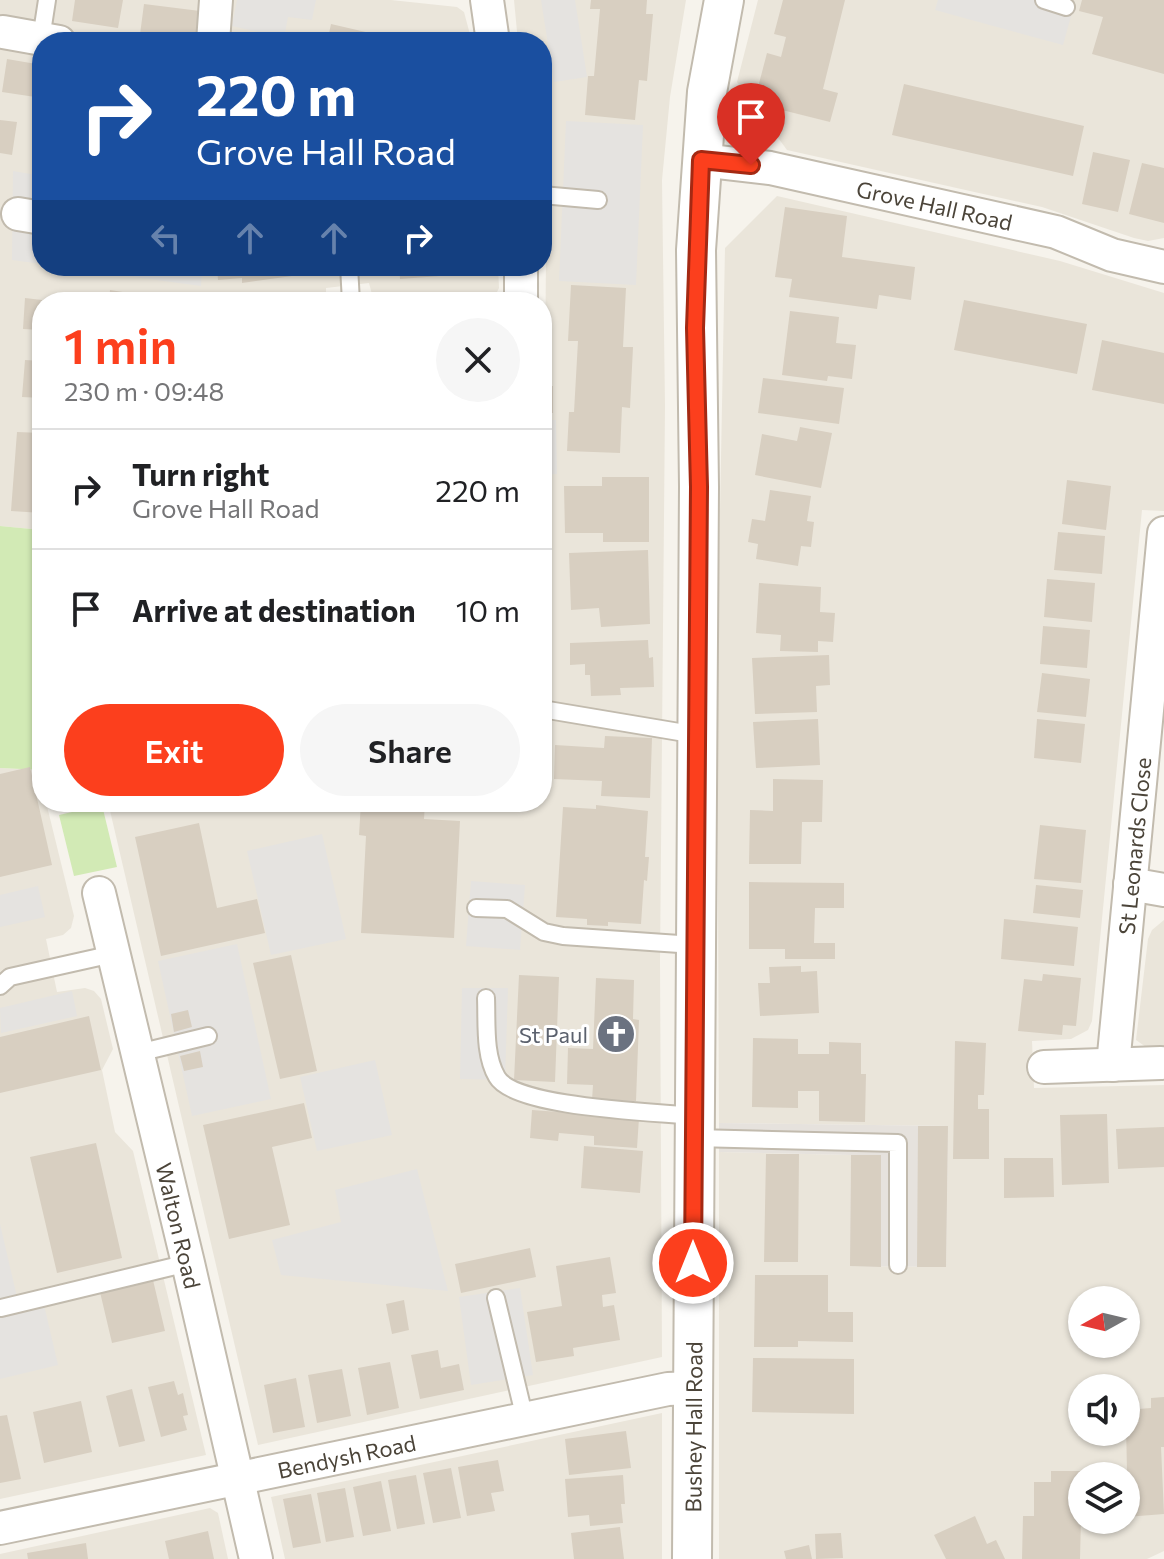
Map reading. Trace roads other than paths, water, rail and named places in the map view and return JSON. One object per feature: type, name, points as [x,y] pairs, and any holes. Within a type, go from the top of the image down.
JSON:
[{"type":"street","points":[[214,32],[216,0]]},
{"type":"street","points":[[487,0],[492,32]]},
{"type":"street","name":"Bushey Hall Road","points":[[692,1559],[699,487],[695,328],[701,160],[707,92],[724,0]]},
{"type":"street","points":[[3,32],[32,37]]},
{"type":"street","name":"Grove Hall Road","points":[[701,160],[770,168],[1056,232],[1112,255],[1164,267]]},
{"type":"street","name":"St Leonards Close","points":[[1113,1065],[1164,533]]},
{"type":"street","points":[[1130,884],[1164,890]]},
{"type":"street","name":"Walton Road","points":[[99,893],[256,1559]]},
{"type":"street","points":[[1044,1067],[1161,1063]]},
{"type":"street","name":"Bendysh Road","points":[[0,1528],[674,1388],[693,1388]]},
{"type":"lane","points":[[47,0],[49,32]]},
{"type":"lane","points":[[1044,0],[1066,7]]},
{"type":"lane","points":[[552,196],[598,200]]},
{"type":"lane","points":[[552,711],[697,735]]},
{"type":"lane","points":[[476,908],[507,909],[544,932],[563,936],[694,945]]},
{"type":"lane","points":[[3,977],[113,954]]},
{"type":"lane","points":[[486,998],[490,1061],[497,1077],[506,1086],[532,1098],[694,1127],[898,1143],[898,1265]]},
{"type":"lane","points":[[138,1053],[208,1036]]},
{"type":"lane","points":[[1,1308],[188,1263]]},
{"type":"lane","points":[[496,1298],[525,1419]]},
{"type":"place","name":"St Paul","points":[[616,1034]]}]
